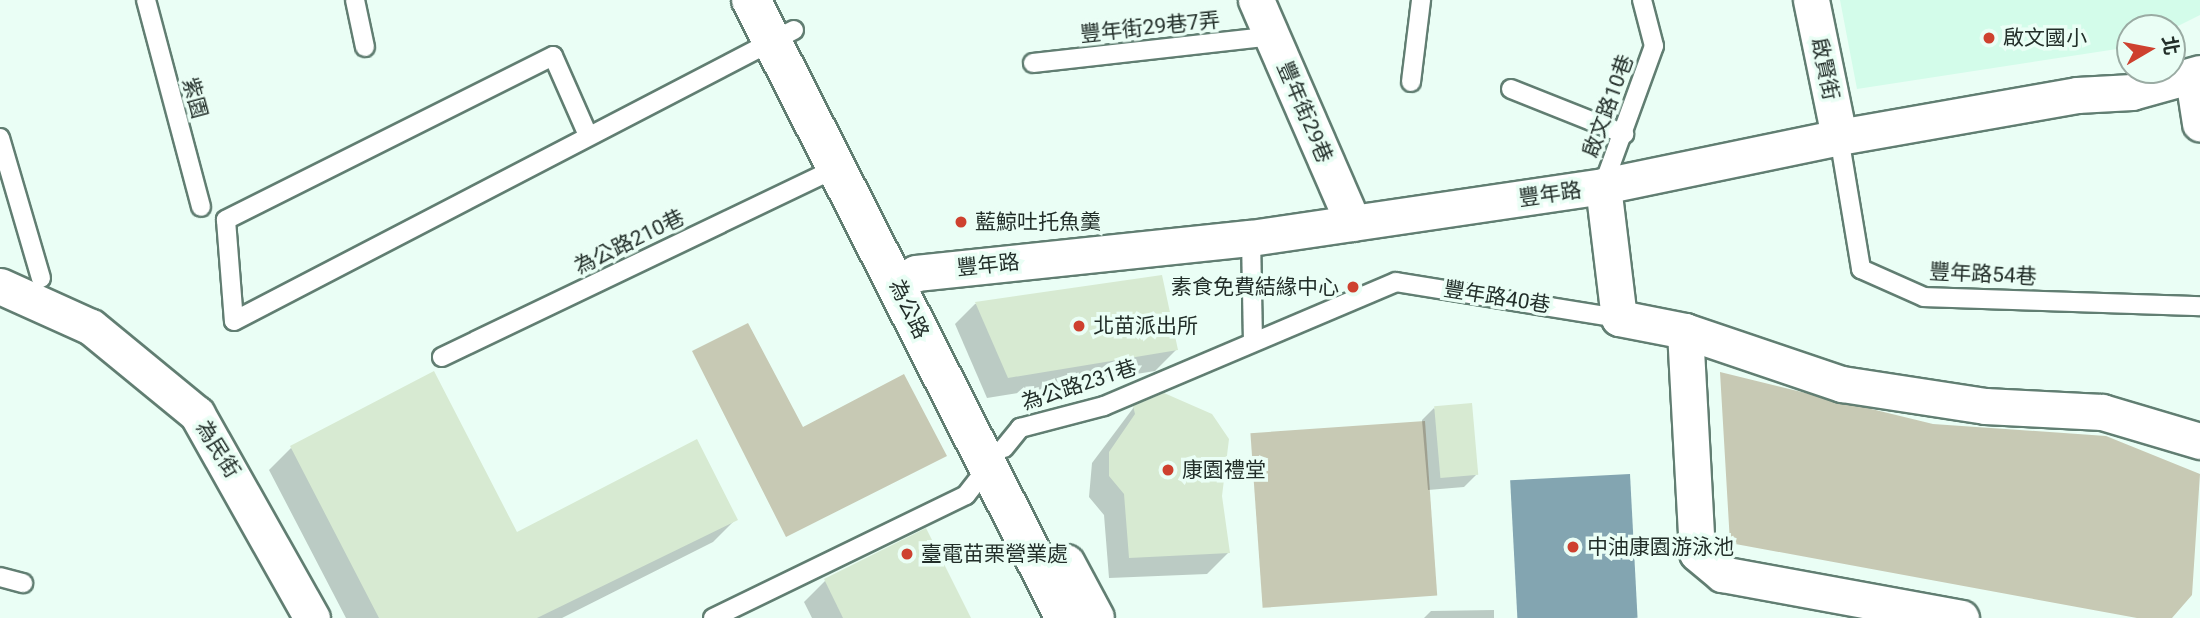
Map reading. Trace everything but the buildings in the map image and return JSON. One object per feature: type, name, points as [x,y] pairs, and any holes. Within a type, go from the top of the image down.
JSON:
[{"type":"street","name":"為公路","points":[[751,0],[783,25],[995,458],[1065,618]]},
{"type":"street","name":"豐年街29巷","points":[[1256,0],[1353,223]]},
{"type":"street","name":"啟賢街","points":[[1811,0],[1839,137]]},
{"type":"street","name":"為公路","points":[[783,25],[836,168],[906,278]]},
{"type":"street","name":"豐年路","points":[[906,278],[1251,238],[1603,186],[1839,137],[2198,77]]},
{"type":"street","points":[[2198,77],[2200,123]]},
{"type":"street","points":[[1603,186],[1619,318],[1685,331],[1842,384],[1985,406],[2102,412],[2200,441]]},
{"type":"street","name":"為民街","points":[[0,286],[92,327],[197,414],[258,512],[312,618]]},
{"type":"street","points":[[1685,331],[1697,553],[1722,574],[1961,618]]},
{"type":"street","name":"為公路","points":[[995,458],[1095,618]]},
{"type":"lane","name":"紫園","points":[[146,0],[201,207]]},
{"type":"lane","points":[[355,0],[365,47]]},
{"type":"lane","points":[[1411,82],[1421,0]]},
{"type":"lane","name":"啟文路10巷","points":[[1603,186],[1654,46],[1642,0]]},
{"type":"lane","points":[[587,133],[553,56],[226,220],[234,321],[587,133],[783,25]]},
{"type":"lane","name":"豐年街29巷7弄","points":[[1033,63],[1272,36]]},
{"type":"lane","points":[[1511,89],[1624,134]]},
{"type":"lane","name":"豐年路54巷","points":[[1839,137],[1861,270],[1924,296],[2200,306]]},
{"type":"lane","points":[[0,138],[41,278]]},
{"type":"lane","name":"為公路210巷","points":[[442,357],[836,168]]},
{"type":"lane","points":[[1251,238],[1253,341]]},
{"type":"lane","name":"豐年路40巷","points":[[1253,341],[1396,282],[1619,318]]},
{"type":"lane","name":"為公路231巷","points":[[713,618],[966,495],[1020,429],[1104,406],[1253,341]]},
{"type":"lane","points":[[0,577],[23,583]]},
{"type":"shaded area","name":"啟文國小","points":[[1840,0],[2200,0],[2200,15],[2186,22],[2186,14],[2116,14],[2116,49],[1857,89]]},
{"type":"shaded area","points":[[748,323],[803,427],[904,374],[947,456],[786,537],[692,351]]},
{"type":"shaded area","points":[[1720,372],[1933,424],[2106,436],[2200,474],[2192,595],[2172,618],[2137,618],[1730,543]]},
{"type":"shaded area","points":[[1425,421],[1437,596],[1263,608],[1250,433]]},
{"type":"water","name":"中油康園游泳池","points":[[1630,474],[1638,618],[1517,618],[1510,480]]},
{"type":"place","name":"啟文國小","points":[[1989,38]]},
{"type":"place","name":"藍鯨吐托魚羹","points":[[961,222]]},
{"type":"place","name":"素食免費結緣中心","points":[[1353,287]]},
{"type":"place","name":"北苗派出所","points":[[1079,326]]},
{"type":"place","name":"康園禮堂","points":[[1168,470]]},
{"type":"place","name":"中油康園游泳池","points":[[1573,547]]},
{"type":"place","name":"臺電苗栗營業處","points":[[907,554]]}]
